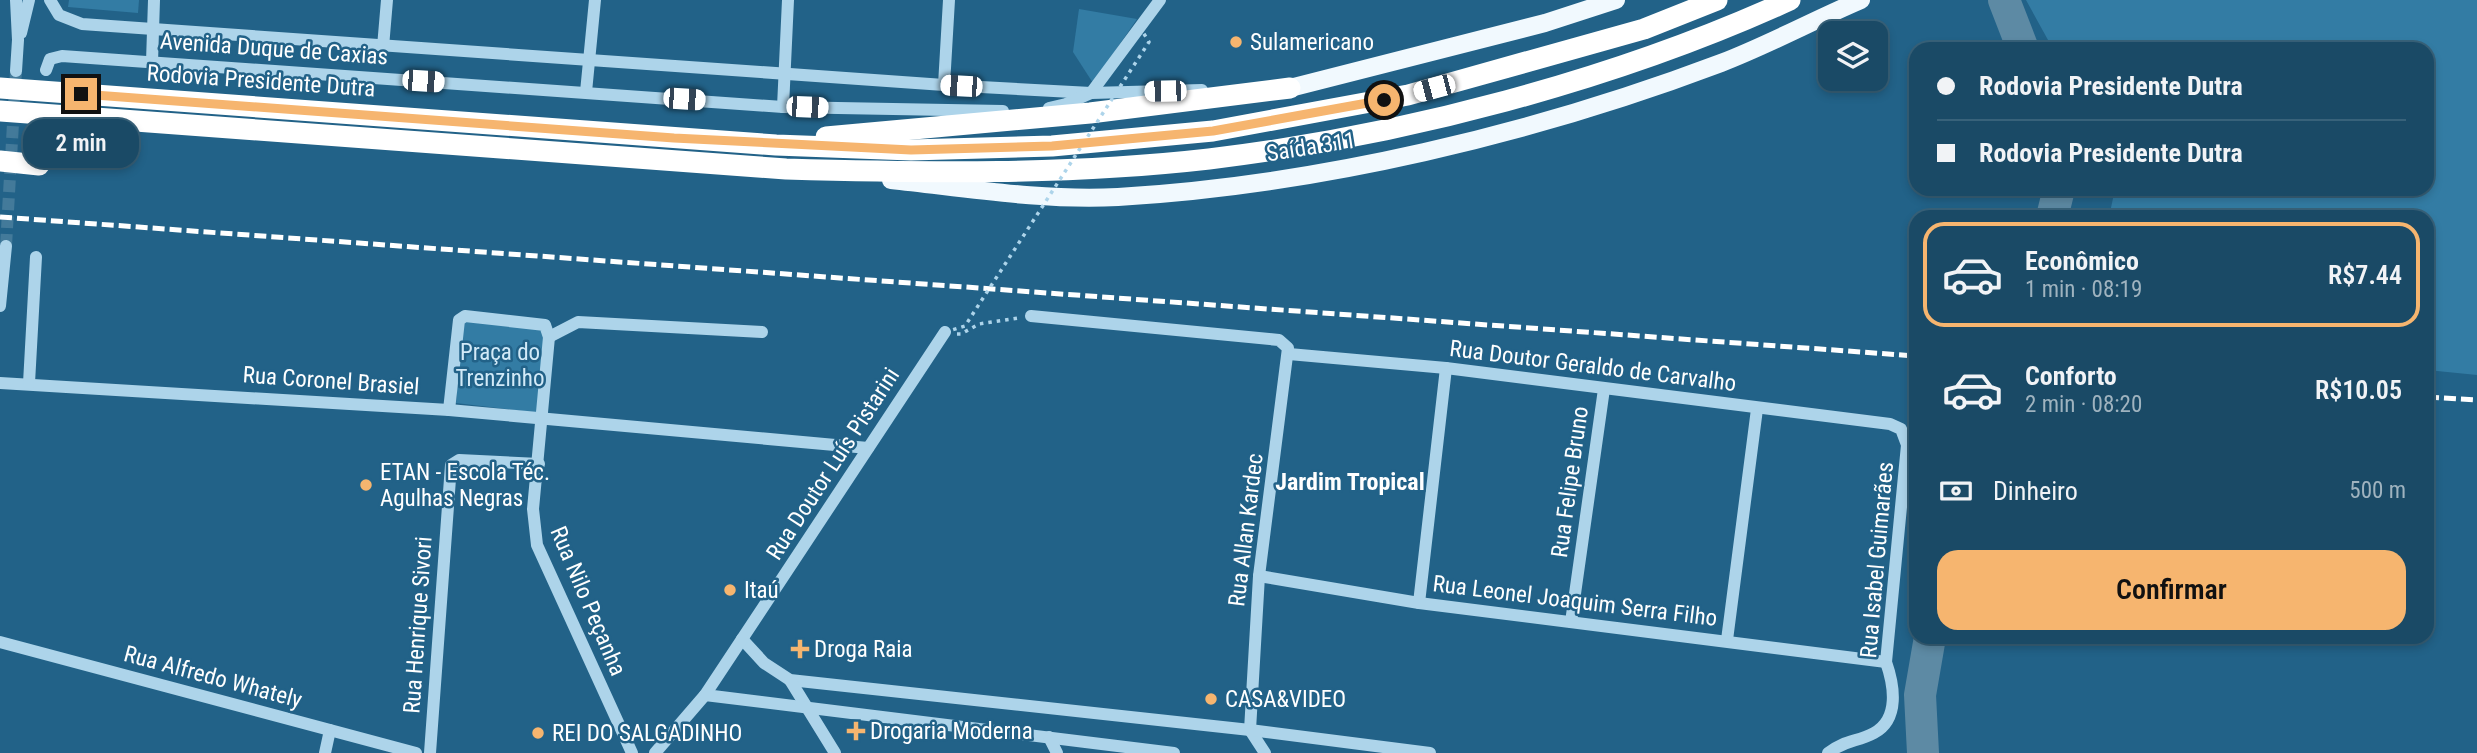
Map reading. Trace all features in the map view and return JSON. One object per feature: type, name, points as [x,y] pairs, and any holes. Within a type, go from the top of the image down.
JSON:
[{"type":"highway","name":"Rodovia Presidente Dutra","points":[[0,88],[776,145],[911,150],[1052,146],[1213,131],[1408,95],[1644,29],[1717,0]]},
{"type":"highway","points":[[0,111],[786,169],[927,173],[1045,171],[1210,159],[1403,125],[1572,80],[1679,44],[1790,0]]},
{"type":"highway","points":[[776,145],[858,132],[1090,113],[1290,88]]},
{"type":"highway","points":[[0,161],[39,165]]},
{"type":"main road","points":[[1290,88],[1533,26],[1616,0]]},
{"type":"main road","name":"Saída 311","points":[[786,169],[1031,195],[1106,197],[1217,186],[1326,170],[1434,150],[1580,111],[1722,63],[1861,0]]},
{"type":"street","points":[[16,0],[16,71]]},
{"type":"street","points":[[18,40],[29,0]]},
{"type":"street","points":[[152,62],[154,0]]},
{"type":"street","points":[[383,47],[387,0]]},
{"type":"street","points":[[586,92],[595,0]]},
{"type":"street","points":[[783,107],[788,0]]},
{"type":"street","points":[[944,85],[949,0]]},
{"type":"street","points":[[1091,93],[1160,0]]},
{"type":"street","name":"Avenida Duque de Caxias","points":[[51,3],[59,15],[82,24],[785,76],[1091,93],[1290,88]]},
{"type":"street","name":"Avenida Duque de Caxias","points":[[46,70],[50,59],[62,56],[783,107],[956,113],[1019,111],[1066,104],[1091,93]]},
{"type":"street","points":[[39,165],[42,127]]},
{"type":"street","points":[[0,306],[6,246]]},
{"type":"street","points":[[29,383],[36,257]]},
{"type":"street","points":[[449,410],[456,325],[465,316],[545,325],[549,337],[543,418]]},
{"type":"street","points":[[1031,316],[1279,340],[1285,344],[1289,354]]},
{"type":"street","points":[[549,337],[578,322],[762,332]]},
{"type":"street","name":"Rua Doutor Luís Pistarini","points":[[655,753],[705,695],[945,332]]},
{"type":"street","name":"Rua Doutor Geraldo de Carvalho","points":[[1289,354],[1446,368],[1890,424]]},
{"type":"street","name":"Rua Allan Kardec","points":[[1250,730],[1259,576],[1289,354]]},
{"type":"street","points":[[1419,603],[1446,368]]},
{"type":"street","name":"Rua Coronel Brasiel","points":[[0,383],[449,410],[868,448]]},
{"type":"street","name":"Rua Felipe Bruno","points":[[1571,622],[1604,390]]},
{"type":"street","points":[[1727,640],[1757,409]]},
{"type":"street","name":"Rua Nilo Peçanha","points":[[543,418],[533,509],[537,545],[632,753]]},
{"type":"street","name":"Rua Isabel Guimarães","points":[[1828,753],[1843,741],[1873,734],[1886,724],[1892,710],[1894,684],[1886,662],[1908,445],[1901,429],[1890,424]]},
{"type":"street","name":"Rua Henrique Sivori","points":[[430,753],[452,465],[459,460],[539,464]]},
{"type":"street","name":"Rua Leonel Joaquim Serra Filho","points":[[1259,576],[1419,603],[1886,662]]},
{"type":"street","points":[[742,639],[764,663],[790,680],[835,753]]},
{"type":"street","name":"Rua Alfredo Whately","points":[[0,642],[416,753]]},
{"type":"street","points":[[790,680],[1250,730],[1430,753]]},
{"type":"street","points":[[705,695],[1174,753]]},
{"type":"street","points":[[325,753],[330,730]]},
{"type":"street","points":[[1250,730],[1265,753]]},
{"type":"street","points":[[1049,737],[1057,753]]},
{"type":"path","points":[[945,332],[965,326],[1149,42],[1141,29]]},
{"type":"path","points":[[945,332],[961,334],[979,324],[1031,316]]},
{"type":"green space","points":[[69,0],[139,0],[138,13],[68,7]]},
{"type":"green space","points":[[2026,0],[2477,0],[2477,375],[2434,371],[2434,210],[2110,210],[2114,196],[2434,196],[2434,42],[2049,42]]},
{"type":"green space","points":[[1079,9],[1137,19],[1093,83],[1073,52]]},
{"type":"green space","name":"Praça do Trenzinho","points":[[463,321],[544,328],[539,413],[456,403]]},
{"type":"waterway","points":[[2004,0],[2020,42]]},
{"type":"waterway","points":[[2054,210],[2057,196]]},
{"type":"waterway","points":[[1923,753],[1920,695],[1929,644]]},
{"type":"tunnel","points":[[6,246],[16,71]]},
{"type":"railway","points":[[0,217],[1909,355]]},
{"type":"railway","points":[[2434,397],[2477,400]]},
{"type":"place","name":"Sulamericano","points":[[1236,42]]},
{"type":"place","name":"ETAN - Escola Téc. Agulhas Negras","points":[[366,485]]},
{"type":"place","name":"Itaú","points":[[730,590]]},
{"type":"place","name":"Droga Raia","points":[[800,649]]},
{"type":"place","name":"CASA&VIDEO","points":[[1211,699]]},
{"type":"place","name":"Drogaria Moderna","points":[[856,731]]},
{"type":"place","name":"REI DO SALGADINHO","points":[[538,733]]},
{"type":"district","name":"Jardim Tropical","points":[[1350,482]]},
{"type":"route","points":[[81,94],[776,145],[911,150],[1052,146],[1213,131],[1384,100]]}]
